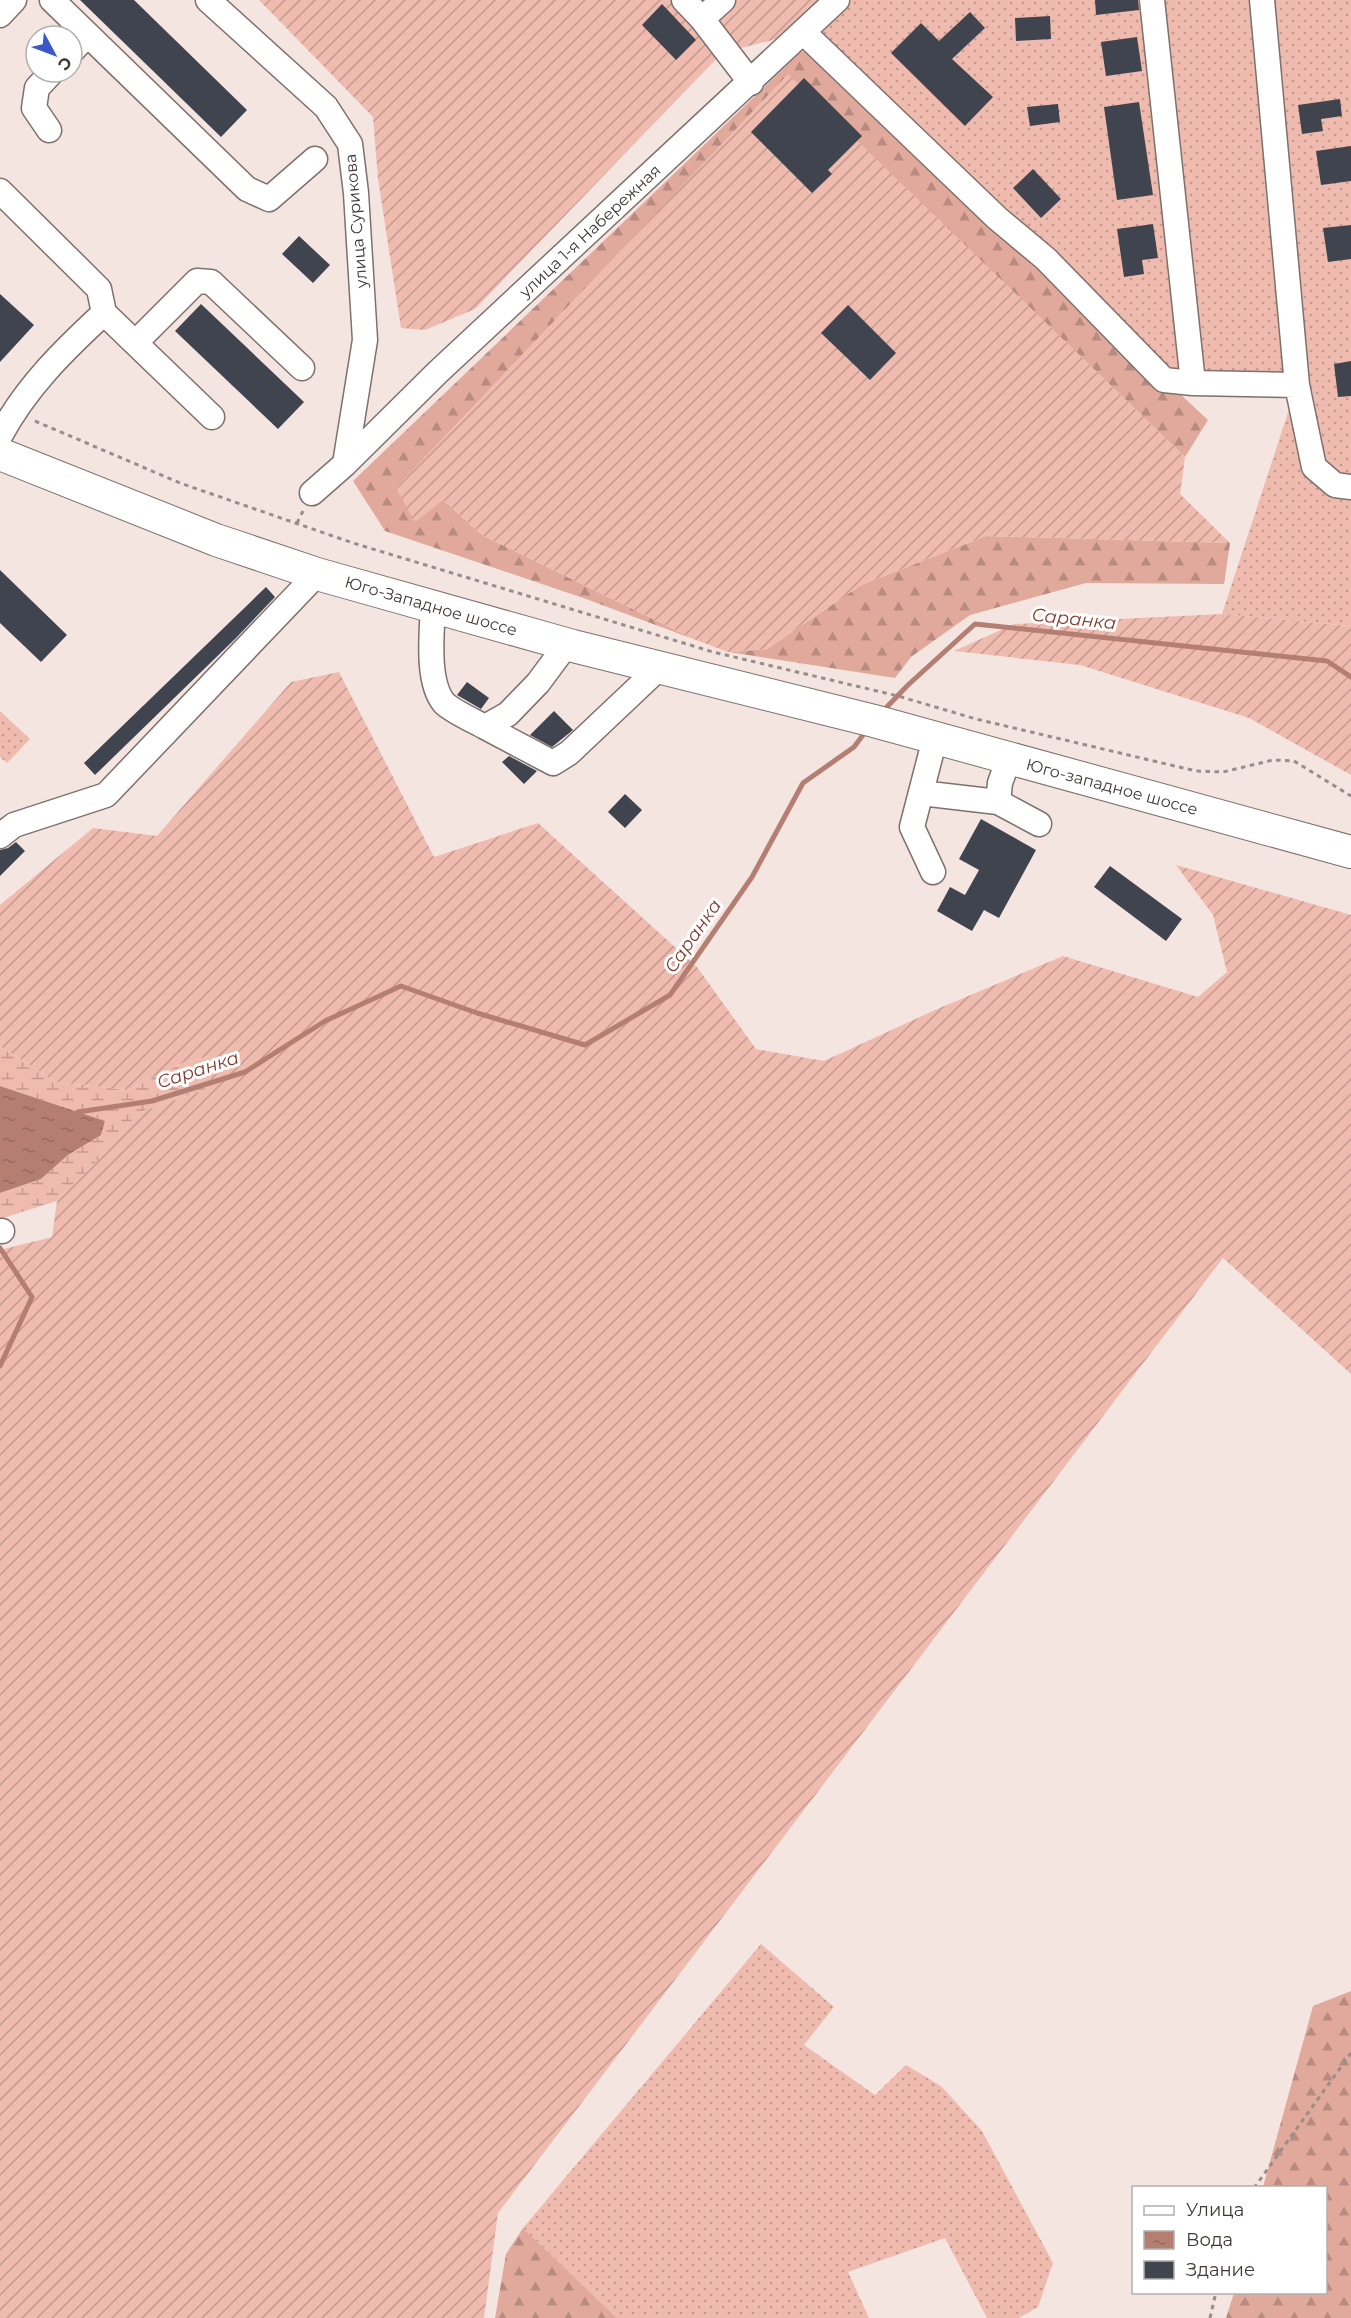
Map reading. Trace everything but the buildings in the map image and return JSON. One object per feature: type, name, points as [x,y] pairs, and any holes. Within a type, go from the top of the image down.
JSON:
[{"type":"main road","name":"Юго-Западное шоссе","points":[[0,454],[216,540],[317,574],[567,644],[874,721]]},
{"type":"main road","name":"Юго-западное шоссе","points":[[874,721],[1351,852]]},
{"type":"street","points":[[0,15],[14,0]]},
{"type":"street","points":[[52,0],[67,24]]},
{"type":"street","name":"улица Сурикова","points":[[208,0],[327,107],[350,144],[356,193],[365,340],[345,464]]},
{"type":"street","points":[[684,0],[702,19],[751,83]]},
{"type":"street","points":[[702,19],[723,0]]},
{"type":"street","name":"улица 1-я Набережная","points":[[312,493],[345,464],[438,372],[751,83],[837,0]]},
{"type":"street","points":[[1152,0],[1193,383]]},
{"type":"street","points":[[1262,0],[1297,385],[1314,467],[1335,485],[1351,487]]},
{"type":"street","points":[[803,32],[997,218],[1046,259],[1164,380],[1193,383],[1297,385]]},
{"type":"street","points":[[84,47],[247,189],[269,199],[315,159]]},
{"type":"street","points":[[41,84],[37,88],[34,108],[49,130]]},
{"type":"street","points":[[0,190],[99,289],[104,313],[212,417]]},
{"type":"street","points":[[135,343],[198,281],[212,282],[302,368]]},
{"type":"street","points":[[0,436],[13,411],[46,369],[104,313]]},
{"type":"street","points":[[0,836],[14,825],[106,795],[317,574]]},
{"type":"street","points":[[433,605],[434,684],[445,703],[553,763],[569,753],[659,668]]},
{"type":"street","points":[[485,727],[508,714],[538,683],[567,644]]},
{"type":"street","points":[[933,872],[912,827],[935,738]]},
{"type":"street","points":[[998,802],[1000,783],[1009,758]]},
{"type":"street","points":[[921,793],[998,802],[1039,824]]},
{"type":"path","points":[[13,411],[180,483],[353,543],[713,652],[898,696],[976,719],[1196,771],[1223,772],[1273,760],[1294,761],[1351,796]]},
{"type":"path","points":[[1255,2186],[1351,2054]]},
{"type":"path","points":[[1210,2318],[1216,2294]]},
{"type":"green space","points":[[259,0],[837,0],[803,32],[722,53],[475,309],[425,330],[401,328],[378,179],[373,117]]},
{"type":"green space","points":[[837,0],[1351,0],[1351,626],[1222,614],[1297,385],[1164,380],[803,32]]},
{"type":"green space","points":[[812,50],[1208,420],[1185,457],[788,75],[396,488],[443,500],[482,535],[696,640],[586,599],[385,531],[353,481],[801,52]]},
{"type":"green space","points":[[788,74],[1185,457],[1180,494],[1230,543],[986,536],[861,585],[767,649],[728,652],[696,640],[482,535],[443,500],[415,522],[396,488]]},
{"type":"green space","points":[[986,536],[1230,543],[1224,584],[1086,583],[970,615],[911,657],[895,678],[728,652],[767,649],[861,585]]},
{"type":"green space","points":[[1222,614],[1351,626],[1351,775],[1249,718],[1080,665],[954,651],[1014,624]]},
{"type":"green space","points":[[339,672],[434,857],[538,823],[697,967],[756,1049],[824,1061],[935,1010],[1063,956],[1198,997],[1227,972],[1213,915],[1176,865],[1351,915],[1351,1374],[1223,1258],[498,2213],[484,2318],[0,2318],[0,1250],[52,1237],[57,1201],[108,1150],[138,1113],[204,1090],[219,1065],[209,1056],[182,1063],[128,1090],[56,1082],[0,1046],[0,905],[93,828],[157,836],[291,682]]},
{"type":"green space","points":[[0,711],[30,739],[7,763],[0,757]]},
{"type":"green space","points":[[0,1046],[56,1082],[128,1090],[182,1063],[209,1056],[219,1065],[204,1090],[138,1113],[108,1150],[57,1201],[0,1219],[0,1193],[41,1179],[68,1155],[101,1135],[105,1121],[0,1086]]},
{"type":"green space","points":[[761,1944],[834,2007],[804,2045],[875,2095],[906,2065],[941,2086],[982,2131],[1053,2263],[1038,2307],[1019,2318],[987,2318],[945,2238],[848,2272],[869,2318],[617,2318],[523,2228]]},
{"type":"green space","points":[[1351,1991],[1351,2318],[1226,2318],[1234,2294],[1327,2294],[1327,2186],[1263,2186],[1313,2006]]},
{"type":"green space","points":[[523,2228],[617,2318],[495,2318],[506,2254]]},
{"type":"water","points":[[0,1086],[105,1121],[101,1135],[68,1155],[41,1179],[0,1193]]},
{"type":"waterway","name":"Саранка","points":[[882,712],[975,624],[1327,661],[1351,677]]},
{"type":"waterway","name":"Саранка","points":[[72,1116],[78,1112],[152,1101],[245,1072],[325,1021],[401,986],[477,1013],[585,1045],[670,995],[752,877],[803,783],[854,747],[866,731]]},
{"type":"waterway","name":"Саранка","points":[[0,1248],[32,1297],[0,1366]]}]
